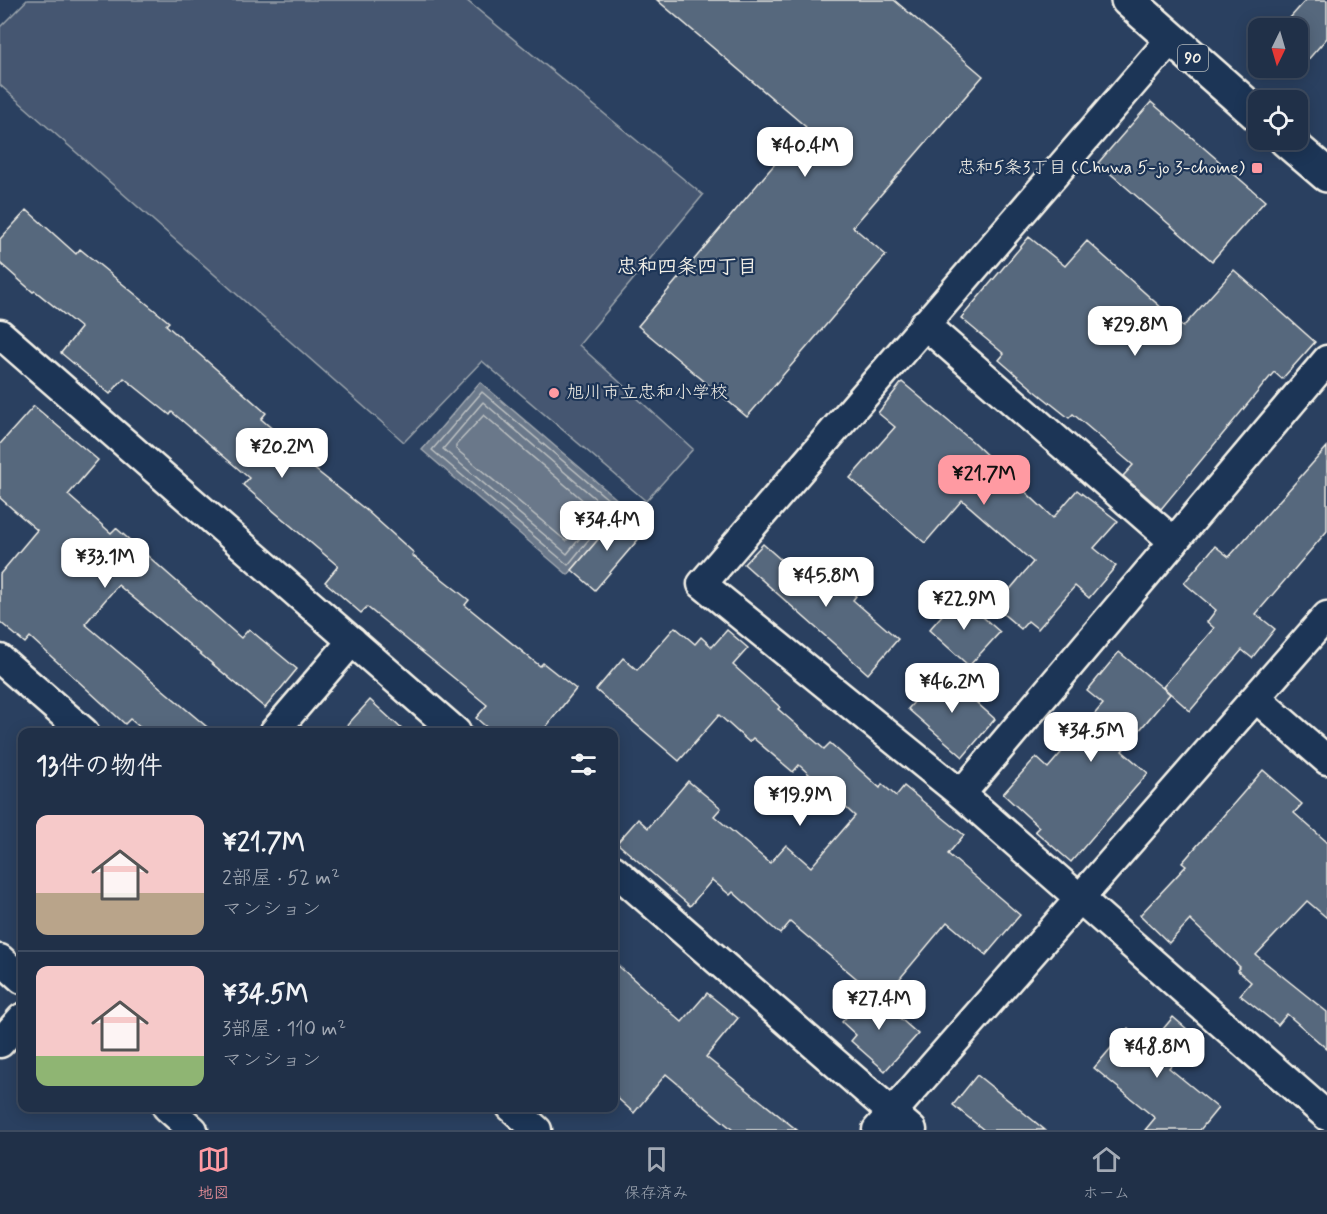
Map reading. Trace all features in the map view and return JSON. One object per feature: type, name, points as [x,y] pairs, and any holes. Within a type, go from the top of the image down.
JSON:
[{"type":"main road","name":"90","points":[[1128,0],[1248,106]]},
{"type":"main road","points":[[1299,150],[1325,169]]},
{"type":"street","points":[[1171,39],[702,584],[961,794],[1327,1116]]},
{"type":"street","points":[[924,324],[1174,542]]},
{"type":"street","points":[[2,340],[451,728]]},
{"type":"street","points":[[961,794],[1327,360]]},
{"type":"street","points":[[618,874],[893,1124],[1079,900],[1327,616]]},
{"type":"street","points":[[277,728],[352,641]]},
{"type":"street","points":[[0,659],[79,728]]},
{"type":"street","points":[[1256,698],[1327,760]]},
{"type":"street","points":[[0,959],[18,975]]},
{"type":"street","points":[[0,1043],[18,1023]]},
{"type":"street","points":[[173,1112],[193,1130]]},
{"type":"street","points":[[517,1112],[537,1130]]},
{"type":"shaded area","points":[[27,0],[466,0],[703,195],[579,345],[693,449],[646,501],[482,361],[404,442],[0,85],[0,27]]},
{"type":"water","points":[[480,382],[626,507],[568,575],[422,450]]},
{"type":"building","points":[[657,0],[894,0],[983,76],[853,227],[886,255],[747,417],[638,326],[806,127]]},
{"type":"building","points":[[1306,0],[1327,0],[1327,38],[1308,60],[1308,18],[1290,18]]},
{"type":"building","points":[[1151,102],[1265,201],[1212,261],[1098,163]]},
{"type":"building","points":[[27,210],[76,254],[80,249],[169,322],[166,325],[266,413],[261,419],[314,465],[312,467],[366,510],[414,553],[412,555],[469,600],[465,605],[540,666],[543,663],[576,689],[545,728],[487,728],[476,718],[487,705],[367,607],[361,613],[325,582],[338,566],[243,485],[249,478],[172,412],[170,415],[124,378],[110,394],[61,353],[81,328],[35,291],[33,292],[0,263],[0,239]]},
{"type":"building","points":[[1029,237],[1065,266],[1087,241],[1183,327],[1234,270],[1315,342],[1282,379],[1274,372],[1161,509],[1123,476],[1133,465],[1073,414],[1069,418],[1035,391],[999,360],[1004,354],[961,318]]},
{"type":"building","points":[[902,382],[973,442],[1053,518],[1077,490],[1118,521],[1094,548],[1116,566],[1089,598],[1075,586],[1038,629],[1028,621],[1021,629],[995,607],[1033,562],[962,500],[925,543],[850,478],[895,427],[878,413]]},
{"type":"building","points":[[34,406],[98,460],[68,495],[111,533],[116,528],[241,638],[249,629],[297,669],[265,708],[118,585],[85,624],[208,728],[141,728],[130,719],[125,724],[30,637],[25,643],[0,622],[0,574],[37,530],[0,498],[0,444]]},
{"type":"building","points":[[1327,447],[1327,531],[1256,614],[1275,629],[1252,658],[1242,650],[1190,711],[1163,687],[1214,628],[1207,622],[1216,610],[1184,583],[1215,546],[1229,557]]},
{"type":"building","points":[[619,515],[642,535],[595,590],[572,570]]},
{"type":"building","points":[[763,544],[805,581],[820,564],[856,596],[853,600],[898,639],[868,674],[744,564]]},
{"type":"building","points":[[959,596],[1000,632],[969,666],[929,630]]},
{"type":"building","points":[[675,627],[695,644],[701,637],[712,647],[727,630],[748,648],[733,665],[780,707],[778,709],[824,749],[830,743],[880,788],[882,784],[896,796],[904,786],[964,835],[948,854],[1020,915],[986,955],[947,922],[882,1000],[790,922],[780,934],[733,892],[730,895],[712,880],[690,906],[618,844],[638,819],[648,828],[688,781],[721,808],[714,816],[770,863],[786,845],[811,867],[855,816],[799,765],[793,772],[753,738],[749,742],[719,715],[679,761],[596,690],[623,658],[637,670]]},
{"type":"building","points":[[1119,652],[1170,694],[1122,751],[1148,773],[1071,862],[1035,831],[1039,827],[1003,794],[1036,757],[1048,768],[1103,704],[1087,691]]},
{"type":"building","points":[[941,671],[995,719],[963,757],[908,709]]},
{"type":"building","points":[[370,700],[401,728],[345,728]]},
{"type":"building","points":[[1263,770],[1302,804],[1294,813],[1327,842],[1327,918],[1307,901],[1256,955],[1327,1012],[1327,1049],[1287,1014],[1278,1025],[1240,995],[1251,982],[1237,970],[1240,967],[1190,920],[1169,943],[1140,915],[1186,866],[1182,863]]},
{"type":"building","points":[[618,966],[682,1022],[707,993],[738,1018],[706,1057],[797,1130],[733,1130],[666,1074],[634,1113],[618,1099]]},
{"type":"building","points":[[869,991],[918,1034],[885,1071],[851,1041],[856,1035],[842,1022]]},
{"type":"building","points":[[1173,1017],[1195,1036],[1169,1068],[1218,1108],[1200,1130],[1145,1130],[1155,1118],[1094,1068],[1128,1028],[1149,1046]]},
{"type":"building","points":[[977,1075],[1045,1130],[984,1130],[953,1105]]},
{"type":"place","name":"忠和5条3丁目 (Chuwa 5-jo 3-chome)","points":[[1257,168]]},
{"type":"place","name":"旭川市立忠和小学校","points":[[554,393]]},
{"type":"district","name":"忠和四条四丁目","points":[[687,267]]}]
